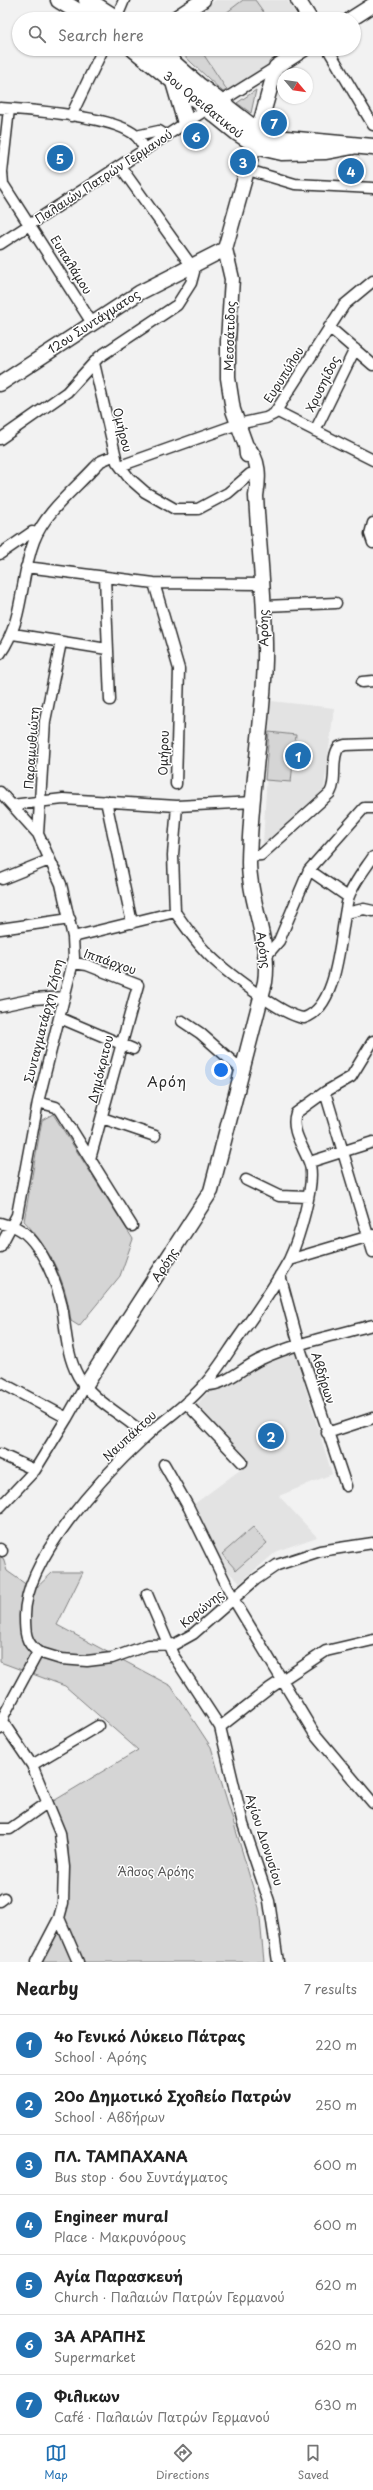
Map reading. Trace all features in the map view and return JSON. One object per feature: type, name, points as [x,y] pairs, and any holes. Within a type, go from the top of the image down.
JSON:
[{"type":"main road","points":[[59,0],[79,12]]},
{"type":"main road","points":[[87,0],[105,12]]},
{"type":"main road","name":"3ου Ορειβατικού","points":[[142,56],[174,82],[214,106],[256,138],[266,149],[282,152],[326,151],[354,146],[373,147]]},
{"type":"main road","name":"3ου Ορειβατικού","points":[[164,56],[214,106]]},
{"type":"main road","points":[[174,82],[186,123]]},
{"type":"street","points":[[119,12],[124,0]]},
{"type":"street","points":[[185,12],[203,0]]},
{"type":"street","points":[[298,0],[306,12]]},
{"type":"street","points":[[361,13],[373,5]]},
{"type":"street","points":[[71,116],[100,56]]},
{"type":"street","name":"Παλαιών Πατρών Γερμανού","points":[[0,244],[186,123],[293,56]]},
{"type":"street","points":[[332,56],[373,125]]},
{"type":"street","points":[[226,249],[276,67]]},
{"type":"street","points":[[4,109],[71,116],[123,128],[136,136],[145,150]]},
{"type":"street","name":"Ευπαλάμου","points":[[4,109],[2,154],[3,184],[92,323]]},
{"type":"street","points":[[136,136],[159,132],[166,136]]},
{"type":"street","points":[[0,439],[53,404],[70,389],[94,362],[179,303],[191,283],[194,272],[191,265],[120,166]]},
{"type":"street","points":[[248,170],[295,184],[373,188]]},
{"type":"street","name":"12ου Συντάγματος","points":[[0,384],[139,293],[191,265],[226,249]]},
{"type":"street","name":"Μεσσάτιδος","points":[[226,249],[232,279],[228,340],[228,378],[238,424]]},
{"type":"street","name":"Ευρυπύλου","points":[[120,466],[238,424],[266,418],[278,412],[329,327],[347,302],[373,281]]},
{"type":"street","points":[[329,327],[373,365]]},
{"type":"street","name":"Χρυσηίδος","points":[[315,431],[355,349]]},
{"type":"street","name":"Ομήρου","points":[[94,362],[115,455],[120,466],[134,483],[153,497],[169,506],[187,511],[198,509],[214,501],[250,474]]},
{"type":"street","points":[[278,412],[373,460]]},
{"type":"street","name":"Αρόης","points":[[85,1386],[212,1190],[262,997],[267,967],[266,956],[252,894],[249,856],[264,678],[263,584],[256,496],[250,474],[246,446],[238,424]]},
{"type":"street","name":"Αρόης","points":[[246,446],[255,454],[259,478],[256,496]]},
{"type":"street","points":[[0,654],[13,634],[26,567],[38,533],[48,518],[95,467],[101,461],[115,455]]},
{"type":"street","points":[[373,523],[370,534],[373,543]]},
{"type":"street","points":[[0,554],[32,532],[38,533]]},
{"type":"street","points":[[26,567],[154,583],[263,584]]},
{"type":"street","points":[[105,577],[110,700]]},
{"type":"street","name":"Ομήρου","points":[[154,583],[179,668],[176,784]]},
{"type":"street","points":[[264,606],[336,603]]},
{"type":"street","points":[[13,634],[108,649]]},
{"type":"street","name":"Παραμυθιώτη","points":[[38,834],[45,721],[61,642]]},
{"type":"street","points":[[362,682],[373,681]]},
{"type":"street","points":[[249,856],[261,855],[330,793],[334,783],[336,753],[339,747],[345,745],[373,744]]},
{"type":"street","name":"Συνταγματάρχη Ζήση","points":[[0,792],[38,834],[61,884],[73,937],[73,963],[38,1102],[19,1204],[12,1226],[0,1247]]},
{"type":"street","points":[[12,805],[41,800],[106,801],[177,806],[254,802]]},
{"type":"street","points":[[106,801],[132,923]]},
{"type":"street","points":[[177,806],[173,855],[175,912],[208,954],[262,997],[299,1017],[311,1015],[326,998],[331,989],[348,897],[373,857]]},
{"type":"street","points":[[266,956],[279,941],[309,870],[364,808],[373,808]]},
{"type":"street","points":[[2,879],[49,860]]},
{"type":"street","points":[[309,870],[348,897]]},
{"type":"street","points":[[346,913],[364,909],[373,911]]},
{"type":"street","points":[[73,937],[175,912]]},
{"type":"street","points":[[0,929],[70,919]]},
{"type":"street","name":"Ιππάρχου","points":[[73,963],[87,965],[138,985]]},
{"type":"street","name":"Δημόκριτου","points":[[90,1159],[102,1118],[120,1044],[138,985]]},
{"type":"street","points":[[0,1006],[33,999],[65,997]]},
{"type":"street","points":[[60,1018],[133,1049]]},
{"type":"street","points":[[182,1022],[200,1033],[242,1070]]},
{"type":"street","points":[[373,1041],[351,1077],[325,1092],[296,1112],[296,1134],[310,1162],[373,1142]]},
{"type":"street","points":[[325,1092],[371,1236],[373,1252]]},
{"type":"street","points":[[38,1102],[56,1106],[60,1111],[132,1226]]},
{"type":"street","points":[[102,1118],[155,1136]]},
{"type":"street","name":"Ναυπάκτου","points":[[38,1652],[29,1644],[26,1637],[25,1603],[45,1554],[99,1484],[146,1436],[186,1404],[204,1385],[280,1275],[289,1260],[300,1232],[308,1197],[310,1162]]},
{"type":"street","points":[[246,1180],[278,1196],[308,1197]]},
{"type":"street","points":[[0,1223],[20,1230],[32,1241],[50,1271],[63,1311],[69,1351],[77,1373],[85,1386],[146,1436]]},
{"type":"street","points":[[289,1260],[371,1236]]},
{"type":"street","name":"Αβδήρων","points":[[280,1275],[299,1345],[327,1433],[346,1486]]},
{"type":"street","points":[[204,1385],[219,1383],[258,1360],[299,1345],[373,1325]]},
{"type":"street","points":[[0,1382],[68,1418]]},
{"type":"street","points":[[0,1507],[35,1470],[68,1418],[85,1386]]},
{"type":"street","points":[[186,1404],[242,1462]]},
{"type":"street","points":[[327,1433],[373,1418]]},
{"type":"street","points":[[0,1454],[35,1470]]},
{"type":"street","points":[[164,1464],[189,1508],[234,1600],[320,1742],[373,1803]]},
{"type":"street","name":"Κορώνης","points":[[38,1652],[61,1659],[87,1661],[112,1658],[148,1645],[168,1644],[187,1638],[234,1600],[255,1580],[277,1564],[320,1551],[373,1543]]},
{"type":"street","name":"Αγίου Διονυσίου","points":[[147,1594],[168,1644],[220,1727],[243,1824],[267,1893],[278,1962]]},
{"type":"street","points":[[220,1727],[282,1679],[333,1648],[373,1640]]},
{"type":"street","points":[[36,1962],[59,1918],[63,1903],[64,1854],[60,1833],[32,1765],[1,1723],[38,1652]]},
{"type":"street","points":[[32,1765],[98,1726]]},
{"type":"street","points":[[0,1829],[10,1829],[47,1803]]},
{"type":"street","points":[[59,1918],[78,1962]]},
{"type":"shaded area","points":[[216,0],[287,0],[295,12],[197,12]]},
{"type":"shaded area","points":[[205,56],[280,56],[227,90]]},
{"type":"shaded area","points":[[271,701],[334,708],[324,789],[263,844]]},
{"type":"shaded area","points":[[294,1350],[332,1474],[279,1496],[317,1537],[277,1551],[240,1583],[221,1565],[193,1505],[248,1464],[195,1407],[209,1391],[258,1365]]},
{"type":"green space","points":[[243,0],[255,0],[264,12],[227,12]]},
{"type":"green space","points":[[184,56],[205,56],[227,90],[223,92]]},
{"type":"green space","points":[[256,90],[251,113],[237,103]]},
{"type":"green space","points":[[269,732],[296,735],[291,782],[265,780]]},
{"type":"green space","points":[[53,1114],[133,1239],[120,1276],[79,1326],[71,1321],[69,1306],[56,1267],[42,1243],[24,1221],[42,1120]]},
{"type":"green space","points":[[253,1527],[267,1543],[236,1570],[222,1554]]},
{"type":"green space","name":"Άλσος Αρόης","points":[[0,1557],[3,1558],[7,1571],[34,1590],[53,1572],[83,1572],[57,1625],[171,1686],[211,1747],[259,1908],[264,1962],[40,1962],[67,1906],[68,1848],[65,1832],[52,1802],[138,1750],[65,1686],[0,1662]]},
{"type":"place","name":"Φιλικων","points":[[274,123]]},
{"type":"place","name":"3Α ΑΡΑΠΗΣ","points":[[196,136]]},
{"type":"place","name":"Αγία Παρασκευή","points":[[60,158]]},
{"type":"place","name":"ΠΛ. ΤΑΜΠΑΧΑΝΑ","points":[[243,162]]},
{"type":"place","name":"Engineer mural","points":[[351,171]]},
{"type":"place","name":"4ο Γενικό Λύκειο Πάτρας","points":[[298,756]]},
{"type":"place","name":"20ο Δημοτικό Σχολείο Πατρών","points":[[271,1436]]},
{"type":"district","name":"Αρόη","points":[[167,1082]]}]
